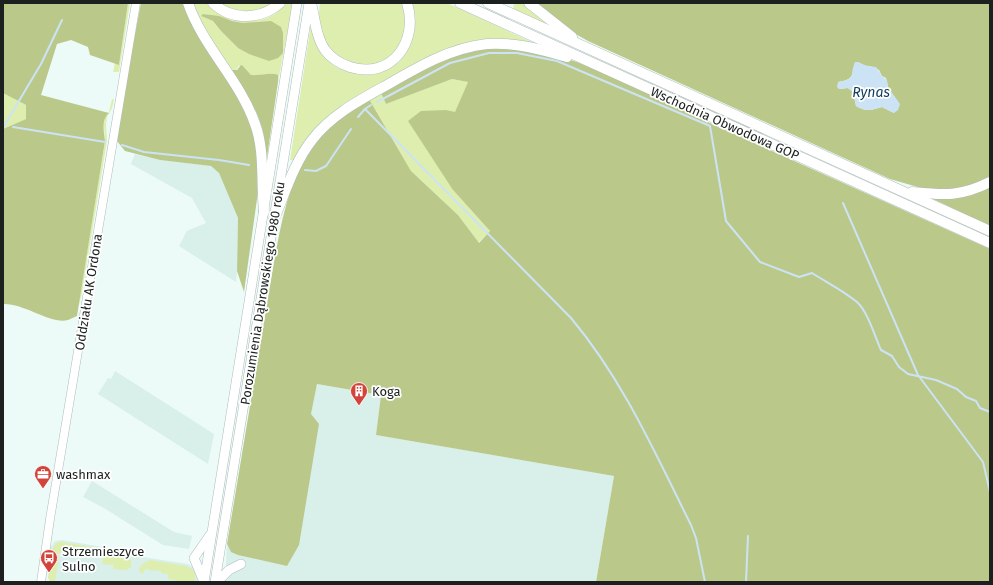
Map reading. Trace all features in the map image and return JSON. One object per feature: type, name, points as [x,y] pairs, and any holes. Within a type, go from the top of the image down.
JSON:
[{"type":"highway","points":[[188,3],[205,38],[240,91],[256,125],[260,148],[264,212]]},
{"type":"highway","points":[[213,3],[221,10],[228,13],[244,16],[258,15],[267,12],[280,3]]},
{"type":"highway","points":[[310,3],[319,39],[325,50],[344,65],[363,69],[375,69],[387,64],[397,56],[405,45],[411,24],[408,3]]},
{"type":"highway","name":"Wschodnia Obwodowa GOP","points":[[460,3],[990,243]]},
{"type":"highway","name":"Wschodnia Obwodowa GOP","points":[[488,3],[990,230]]},
{"type":"highway","points":[[529,3],[587,48]]},
{"type":"highway","points":[[274,219],[301,157],[311,140],[332,119],[358,101],[437,58],[465,48],[486,44],[507,44],[537,48],[601,68]]},
{"type":"highway","points":[[904,191],[937,194],[959,193],[990,182]]},
{"type":"main road","name":"Porozumienia Dąbrowskiego 1980 roku","points":[[204,582],[297,3]]},
{"type":"main road","name":"Porozumienia Dąbrowskiego 1980 roku","points":[[216,582],[310,3]]},
{"type":"main road","points":[[204,582],[194,558],[212,532]]},
{"type":"main road","points":[[216,582],[229,570],[242,564]]},
{"type":"street","name":"Oddziału AK Ordona","points":[[41,582],[51,512],[136,3]]},
{"type":"shaded area","points":[[135,154],[160,160],[211,166],[219,173],[238,218],[236,282],[179,246],[187,231],[206,223],[192,198],[131,164]]},
{"type":"shaded area","points":[[115,371],[214,434],[208,464],[98,394],[108,378],[111,379]]},
{"type":"shaded area","points":[[317,384],[381,395],[376,435],[614,476],[596,582],[225,582],[227,544],[231,552],[311,414]]},
{"type":"shaded area","points":[[92,481],[174,532],[192,536],[189,549],[163,545],[104,508],[83,497]]},
{"type":"shaded area","points":[[62,540],[114,549],[143,557],[188,564],[194,568],[198,577],[197,582],[51,582],[48,578],[51,558],[49,558],[50,548],[55,541]]},
{"type":"green space","points":[[3,3],[128,3],[119,65],[90,55],[88,47],[71,40],[57,44],[41,95],[109,113],[104,122],[105,141],[77,316],[68,320],[61,321],[20,307],[3,304],[3,129],[26,119],[26,105],[3,93]]},
{"type":"green space","points":[[128,3],[130,3],[119,72],[113,72],[115,63],[119,65]]},
{"type":"green space","points":[[141,3],[184,3],[246,110],[257,146],[258,192],[244,292],[237,271],[238,218],[219,173],[211,166],[160,160],[125,151],[117,141],[126,81]]},
{"type":"green space","points":[[193,3],[207,3],[213,9],[227,17],[243,21],[251,21],[267,18],[278,12],[286,3],[293,3],[278,82],[278,75],[275,74],[251,75],[243,66],[239,66],[235,71],[231,70],[202,26]],"holes":[[[205,14],[242,23],[271,21],[238,48],[213,21],[201,16]]]},
{"type":"green space","points":[[217,3],[274,3],[261,10],[238,12]]},
{"type":"green space","points":[[320,3],[404,3],[407,31],[394,55],[380,64],[364,66],[344,61],[326,46],[318,23]]},
{"type":"green space","points":[[412,3],[447,3],[538,45],[363,93],[342,105],[328,117],[295,160],[290,160],[311,25],[327,58],[334,66],[345,71],[358,73],[386,69],[398,63],[408,50],[411,43],[415,27]]},
{"type":"green space","points":[[514,3],[524,3],[554,29],[513,10]]},
{"type":"green space","points":[[535,3],[990,3],[990,178],[964,190],[928,190],[890,179],[588,41],[572,32]],"holes":[[[858,62],[865,66],[873,67],[879,70],[882,76],[886,78],[894,113],[882,107],[869,110],[860,108],[856,106],[853,92],[848,88],[839,89],[838,82],[850,78]]]},
{"type":"green space","points":[[203,14],[219,16],[243,23],[271,21],[281,27],[283,33],[283,53],[278,58],[269,61],[249,54],[238,48],[213,21],[201,16]]},
{"type":"green space","points":[[504,47],[554,55],[577,62],[609,75],[712,124],[990,249],[990,582],[596,582],[614,476],[376,435],[381,395],[317,384],[311,414],[319,424],[299,545],[287,566],[238,555],[231,552],[227,544],[274,262],[284,213],[294,181],[301,165],[320,137],[331,126],[369,99],[411,171],[458,215],[479,243],[490,231],[453,190],[408,121],[421,111],[446,110],[455,112],[468,82],[452,79],[386,104],[381,93],[427,67],[452,56],[476,49]]},
{"type":"green space","points":[[241,65],[251,75],[278,75],[266,164],[264,137],[259,119],[251,102],[231,70],[237,70]]},
{"type":"green space","points":[[452,79],[468,82],[455,113],[446,110],[453,190],[490,231],[478,243],[458,215],[411,171],[369,99],[381,93],[386,104]]},
{"type":"green space","points":[[3,93],[26,105],[26,119],[3,129]]},
{"type":"green space","points":[[112,99],[114,100],[107,117],[107,141],[82,293],[78,308],[105,141],[105,117],[109,112]]},
{"type":"green space","points":[[990,186],[990,226],[933,199]]},
{"type":"green space","points":[[58,542],[127,554],[131,561],[131,568],[127,570],[113,569],[114,565],[102,564],[104,554],[65,548],[64,553],[60,552],[60,554],[52,552],[54,546]]},
{"type":"green space","points":[[52,554],[59,556],[55,582],[50,581],[48,578]]},
{"type":"green space","points":[[150,560],[186,566],[192,569],[195,573],[195,582],[184,582],[168,579],[168,574],[161,573],[161,571],[147,569],[144,570],[143,574],[141,573],[139,571],[141,565]]},
{"type":"water","name":"Rynas","points":[[855,62],[876,67],[882,76],[887,80],[888,87],[900,104],[898,110],[894,113],[882,107],[869,110],[860,108],[856,106],[853,92],[848,88],[839,89],[837,87],[838,82],[848,80],[850,78]]},
{"type":"waterway","points":[[4,126],[41,64],[62,20]]},
{"type":"waterway","points":[[377,102],[450,63],[489,53],[517,53],[557,61],[710,126],[726,221],[760,262],[799,277],[812,273],[841,290],[861,306],[868,318],[881,350],[892,356],[899,367],[908,374],[936,380],[957,389],[966,397],[976,401],[980,408],[990,412]]},
{"type":"waterway","points":[[365,109],[371,105]]},
{"type":"waterway","points":[[358,117],[365,109],[571,318],[590,342],[607,366],[637,418],[691,525],[696,538],[705,582]]},
{"type":"waterway","points":[[13,127],[105,142]]},
{"type":"waterway","points":[[305,170],[316,171],[326,166],[351,129]]},
{"type":"waterway","points":[[122,145],[144,152],[219,160],[249,165]]},
{"type":"waterway","points":[[843,203],[918,375],[983,462],[990,492]]},
{"type":"waterway","points":[[746,582],[748,536]]},
{"type":"place","name":"Koga","points":[[359,406]]},
{"type":"place","name":"washmax","points":[[43,489]]},
{"type":"place","name":"Strzemieszyce Sulno","points":[[49,573]]}]
